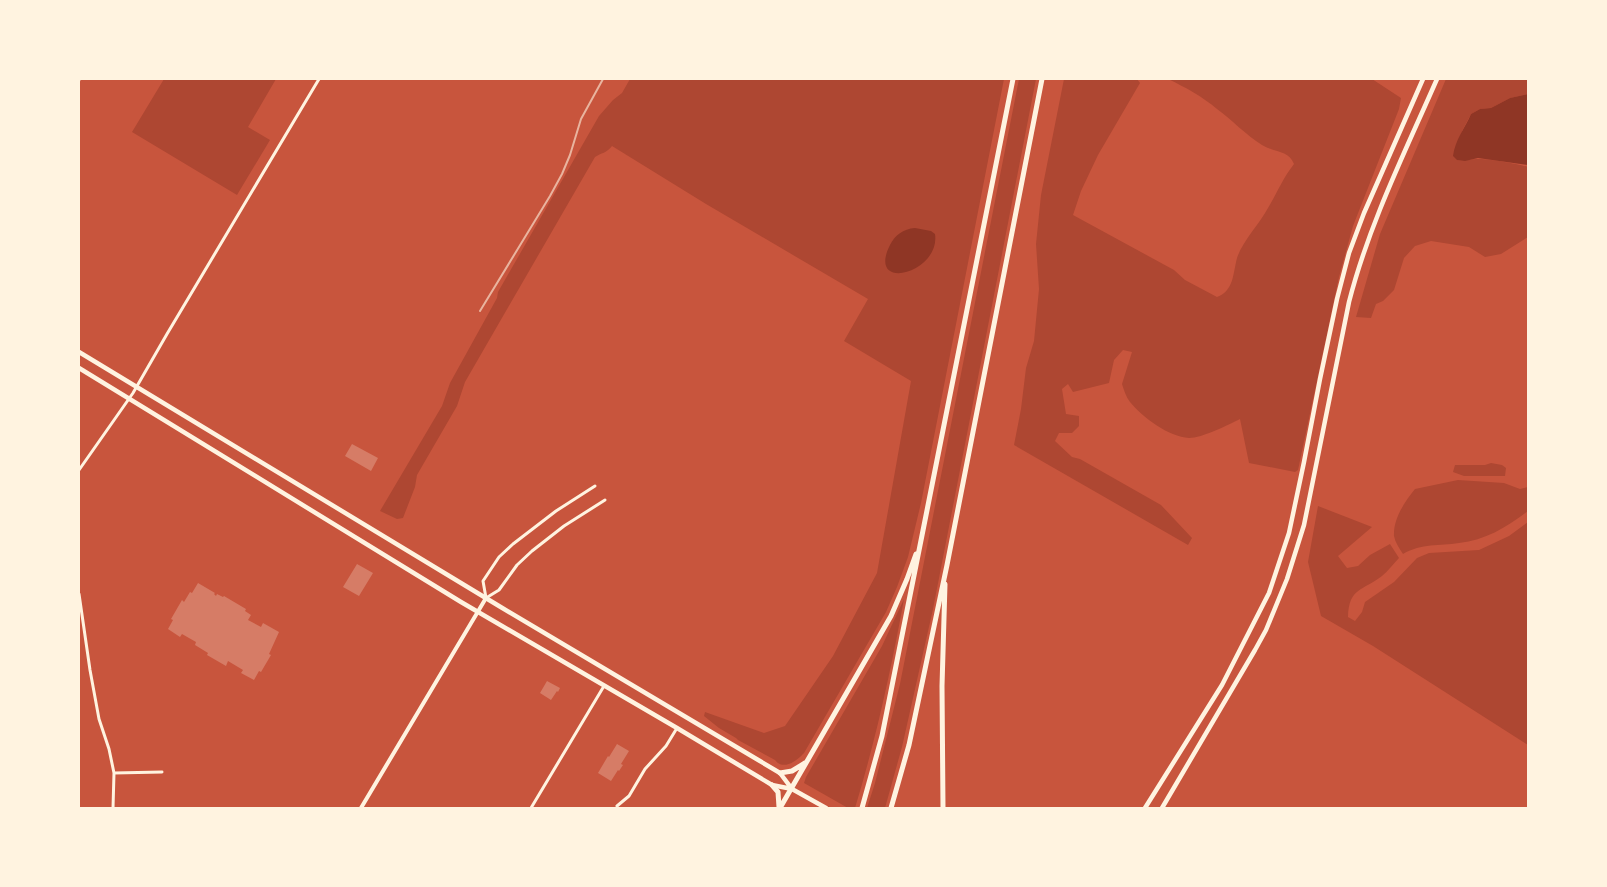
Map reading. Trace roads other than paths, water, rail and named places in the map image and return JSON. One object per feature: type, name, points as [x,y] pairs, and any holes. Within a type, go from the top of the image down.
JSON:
[{"type":"highway","points":[[862,808],[882,736],[1013,79]]},
{"type":"highway","points":[[891,808],[909,745],[947,565],[1042,79]]},
{"type":"highway","points":[[780,808],[891,616],[907,579],[925,524]]},
{"type":"highway","points":[[943,808],[942,686],[947,565]]},
{"type":"highway","points":[[780,773],[792,771],[808,761]]},
{"type":"highway","points":[[772,785],[778,792],[780,808]]},
{"type":"main road","points":[[1146,808],[1222,685],[1269,593],[1288,533],[1337,299],[1349,253],[1371,196],[1423,79]]},
{"type":"main road","points":[[1162,808],[1242,673],[1271,618],[1287,579],[1304,525],[1349,302],[1358,269],[1380,208],[1437,79]]},
{"type":"main road","points":[[79,352],[780,773],[792,789]]},
{"type":"main road","points":[[79,368],[478,612],[772,785],[792,789],[826,808]]},
{"type":"main road","points":[[1260,613],[1271,618]]},
{"type":"street","points":[[79,470],[137,388],[167,334],[319,79]]},
{"type":"street","points":[[486,598],[483,581],[499,557],[512,544],[556,511],[595,486]]},
{"type":"street","points":[[361,808],[486,598],[499,590],[517,565],[532,551],[564,526],[605,500]]},
{"type":"street","points":[[79,594],[99,719],[109,749],[114,773],[113,808]]},
{"type":"street","points":[[531,808],[604,686]]},
{"type":"street","points":[[617,806],[629,796],[645,769],[666,746],[677,728]]},
{"type":"street","points":[[114,773],[162,772]]},
{"type":"railway","points":[[480,311],[562,174],[581,119],[603,79]]}]
